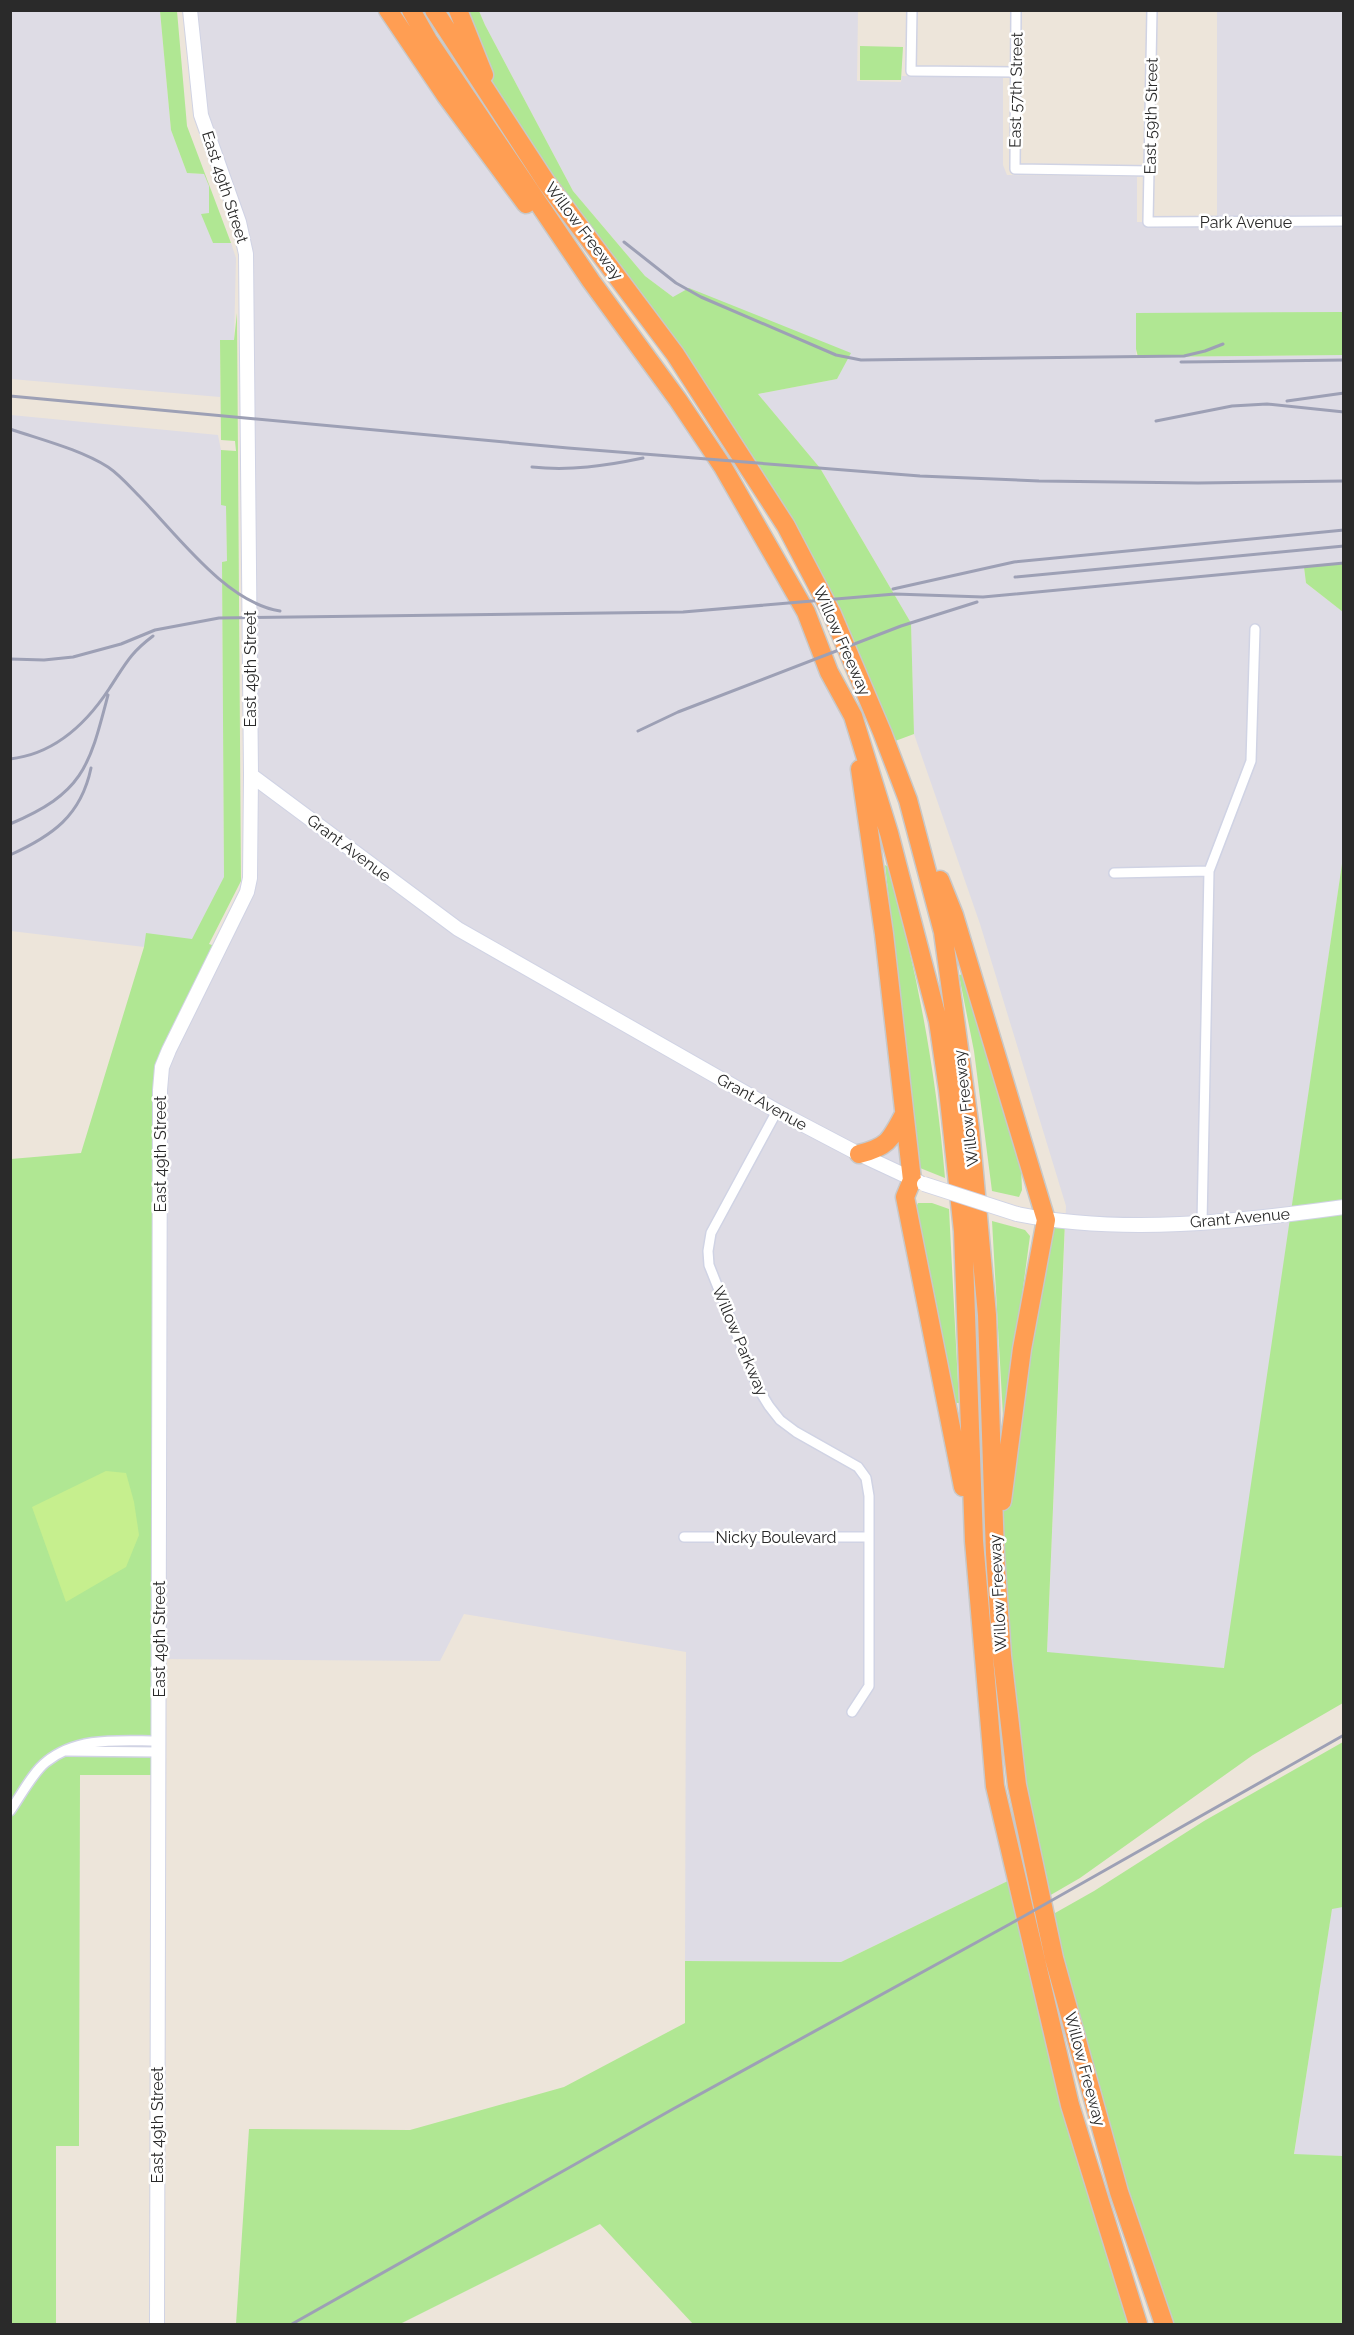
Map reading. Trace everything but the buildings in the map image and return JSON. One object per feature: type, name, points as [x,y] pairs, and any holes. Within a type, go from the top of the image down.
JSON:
[{"type":"highway","points":[[388,10],[502,173],[557,244],[591,281]]},
{"type":"highway","name":"Willow Freeway","points":[[411,10],[428,40],[591,281],[678,400],[723,467],[806,612],[829,672],[853,716],[890,833],[938,1022],[963,1231],[974,1541],[995,1786],[1070,2105],[1137,2325]]},
{"type":"highway","name":"Willow Freeway","points":[[434,10],[546,182],[675,354],[786,526],[832,614],[908,800],[944,932],[970,1129],[987,1315],[995,1554],[1002,1656],[1017,1785],[1054,1958],[1119,2192],[1164,2325]]},
{"type":"highway","points":[[458,10],[499,113]]},
{"type":"highway","points":[[853,716],[884,934],[903,1116],[918,1182],[905,1197],[974,1541]]},
{"type":"highway","points":[[908,800],[954,915],[1046,1220],[1022,1349],[995,1554]]},
{"type":"highway","points":[[859,1154],[879,1149],[890,1141],[903,1116]]},
{"type":"street","name":"East 49th Street","points":[[157,2325],[160,1090],[162,1067],[213,957],[247,892],[250,878],[246,254],[239,222],[201,115],[190,10]]},
{"type":"street","points":[[912,10],[911,71],[1016,72]]},
{"type":"street","name":"East 57th Street","points":[[1016,10],[1015,169],[1150,171]]},
{"type":"street","name":"East 59th Street","points":[[1148,222],[1152,10]]},
{"type":"street","name":"Park Avenue","points":[[1148,222],[1344,221]]},
{"type":"street","points":[[1202,1223],[1209,871],[1251,761],[1256,629]]},
{"type":"street","name":"Grant Avenue","points":[[251,775],[458,929],[777,1111],[918,1182],[1017,1214],[1046,1220],[1117,1225],[1202,1223],[1344,1207]]},
{"type":"street","points":[[1114,873],[1209,871]]},
{"type":"street","name":"Willow Parkway","points":[[777,1111],[711,1233],[708,1251],[709,1265],[758,1388],[769,1406],[780,1420],[796,1432],[863,1472],[869,1496],[869,1686],[852,1712]]},
{"type":"street","name":"Nicky Boulevard","points":[[684,1537],[868,1537]]},
{"type":"street","points":[[10,1811],[45,1762],[83,1743],[100,1741],[158,1747]]},
{"type":"shaded area","points":[[10,11],[160,11],[171,130],[187,173],[204,174],[209,186],[209,214],[202,214],[213,243],[231,243],[236,258],[234,340],[220,340],[220,397],[11,379]]},
{"type":"shaded area","points":[[186,11],[388,11],[502,173],[728,477],[853,716],[905,1197],[974,1541],[995,1786],[1016,1877],[841,1962],[685,1961],[686,1652],[464,1614],[440,1661],[159,1659],[162,1067],[247,892],[246,254],[201,115]]},
{"type":"shaded area","points":[[479,11],[858,11],[857,81],[901,82],[902,76],[1003,78],[1003,165],[1007,175],[1137,177],[1137,222],[1148,222],[1217,221],[1217,11],[1343,11],[1343,312],[1136,314],[1136,357],[1343,355],[1343,563],[1304,568],[1306,583],[1343,612],[1343,857],[1225,1668],[1047,1653],[1066,1206],[980,924],[914,734],[911,623],[820,468],[758,394],[837,379],[850,353],[766,321],[673,297],[645,276],[573,191]]},
{"type":"shaded area","points":[[11,415],[218,435],[221,450],[221,505],[226,505],[227,561],[222,562],[224,880],[186,952],[11,931]]},
{"type":"shaded area","points":[[1343,1907],[1343,2156],[1294,2155],[1332,1908]]},
{"type":"green space","points":[[160,11],[177,11],[187,126],[231,243],[213,243],[201,214],[209,213],[209,186],[204,174],[187,173],[171,130]]},
{"type":"green space","points":[[458,11],[479,11],[573,191],[645,276],[673,297],[689,288],[851,353],[837,379],[758,394],[820,468],[911,623],[914,734],[887,744],[786,526],[499,113]]},
{"type":"green space","points":[[860,46],[903,47],[901,80],[860,80]]},
{"type":"green space","points":[[1343,312],[1343,355],[1138,357],[1136,349],[1136,313]]},
{"type":"green space","points":[[237,313],[241,881],[209,944],[218,947],[162,1067],[158,1775],[80,1775],[79,2146],[56,2146],[56,2324],[11,2324],[11,1159],[81,1153],[144,947],[146,933],[192,939],[224,877],[222,562],[227,561],[226,506],[221,505],[221,450],[236,451],[235,441],[221,440],[220,340],[234,340]]},
{"type":"green space","points":[[1343,563],[1343,612],[1306,583],[1304,567]]},
{"type":"green space","points":[[1343,857],[1343,1703],[1253,1755],[1080,1878],[1042,1900],[1017,1785],[995,1554],[1046,1220],[1065,1221],[1047,1652],[1224,1668]]},
{"type":"green space","points":[[885,865],[888,867],[908,944],[924,1021],[945,1178],[920,1168]]},
{"type":"green space","points":[[964,974],[1021,1166],[1022,1190],[1019,1197],[992,1191],[974,1051],[959,975]]},
{"type":"green space","points":[[918,1203],[932,1203],[949,1209],[959,1403],[953,1403],[915,1209]]},
{"type":"green space","points":[[992,1221],[1025,1230],[1030,1236],[1006,1414],[1003,1416]]},
{"type":"green space","points":[[106,1471],[126,1473],[134,1502],[139,1535],[126,1567],[66,1602],[32,1507]]},
{"type":"green space","points":[[1343,1742],[1343,1907],[1332,1909],[1294,2154],[1343,2156],[1343,2324],[1164,2324],[1048,1917],[1094,1891],[1204,1821]]},
{"type":"green space","points":[[1016,1877],[1138,2324],[693,2324],[600,2224],[400,2324],[236,2324],[249,2129],[410,2130],[564,2087],[685,2023],[685,1961],[841,1962]]},
{"type":"railway","points":[[624,242],[676,283],[701,297],[836,355],[861,360],[1184,356],[1223,344]]},
{"type":"railway","points":[[1181,362],[1344,360]]},
{"type":"railway","points":[[1287,401],[1344,393]]},
{"type":"railway","points":[[10,396],[568,448],[920,476],[1039,481],[1198,483],[1344,481]]},
{"type":"railway","points":[[1156,421],[1232,406],[1267,404],[1344,412]]},
{"type":"railway","points":[[10,429],[73,450],[108,467],[222,582],[260,605],[280,611]]},
{"type":"railway","points":[[532,467],[588,467],[643,458]]},
{"type":"railway","points":[[893,589],[1014,562],[1344,530]]},
{"type":"railway","points":[[1015,577],[1344,546]]},
{"type":"railway","points":[[10,659],[44,660],[73,657],[121,644],[155,630],[219,618],[683,612],[895,594],[983,597],[1344,563]]},
{"type":"railway","points":[[638,731],[678,712],[901,626],[977,602]]},
{"type":"railway","points":[[10,759],[41,751],[55,744],[79,725],[100,702],[133,654],[153,636]]},
{"type":"railway","points":[[10,824],[53,801],[68,789],[79,775],[95,742],[108,695]]},
{"type":"railway","points":[[10,855],[39,840],[63,822],[80,799],[91,768]]},
{"type":"railway","points":[[292,2324],[1344,1735]]}]
